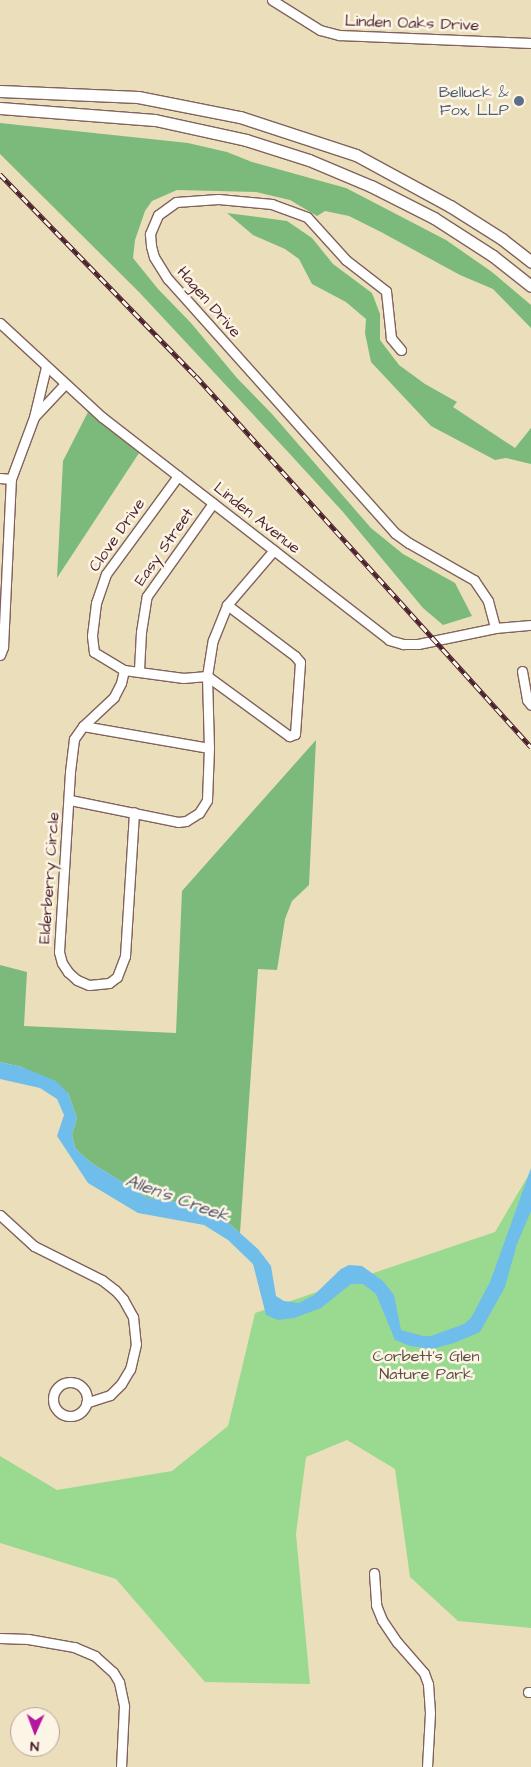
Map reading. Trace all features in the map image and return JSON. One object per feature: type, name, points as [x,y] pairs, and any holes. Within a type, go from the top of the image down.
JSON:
[{"type":"main road","points":[[0,91],[138,97],[240,117],[356,155],[450,206],[502,239],[531,262]]},
{"type":"main road","points":[[0,108],[155,120],[246,140],[309,160],[371,186],[434,218],[493,256],[531,286]]},
{"type":"street","name":"Linden Oaks Drive","points":[[272,0],[320,30],[339,35],[531,42]]},
{"type":"street","name":"Hagen Drive","points":[[401,350],[391,338],[386,291],[346,260],[307,217],[272,204],[218,199],[176,202],[165,208],[156,219],[150,234],[151,246],[154,257],[168,279],[395,533],[474,580],[488,601],[495,628]]},
{"type":"street","name":"Linden Avenue","points":[[0,323],[102,417],[388,640],[403,644],[425,643],[495,628],[531,625]]},
{"type":"street","points":[[0,655],[2,648],[12,479],[34,417],[46,367]]},
{"type":"street","points":[[34,417],[65,384]]},
{"type":"street","name":"Clove Drive","points":[[124,670],[94,652],[92,636],[93,618],[101,583],[178,476]]},
{"type":"street","points":[[0,478],[12,479]]},
{"type":"street","name":"Easy Street","points":[[139,670],[144,606],[148,596],[213,503]]},
{"type":"street","points":[[70,800],[178,822],[193,818],[199,813],[207,800],[209,748],[206,676],[214,640],[227,605],[274,550]]},
{"type":"street","points":[[124,670],[139,670],[183,678],[206,676],[289,736],[295,734],[300,662],[227,605]]},
{"type":"street","name":"Elderberry Circle","points":[[124,670],[121,683],[114,697],[83,726],[74,739],[59,952],[62,963],[68,972],[77,980],[89,985],[109,983],[117,977],[126,956],[134,812]]},
{"type":"street","points":[[522,671],[527,700],[531,705]]},
{"type":"street","points":[[83,726],[209,748]]},
{"type":"street","points":[[0,1215],[34,1246],[102,1280],[123,1299],[133,1317],[136,1344],[130,1369],[121,1384],[110,1395],[86,1403]]},
{"type":"street","points":[[374,1573],[376,1605],[382,1620],[397,1642],[424,1673],[430,1697],[427,1767]]},
{"type":"street","points":[[0,1638],[36,1640],[74,1647],[95,1656],[113,1672],[121,1687],[124,1706],[121,1767]]},
{"type":"green space","points":[[0,123],[188,143],[227,152],[252,162],[346,188],[446,240],[492,272],[531,305],[531,328],[493,289],[460,275],[349,216],[325,211],[317,216],[290,200],[256,192],[177,190],[152,201],[145,211],[135,240],[133,258],[158,289],[191,323],[237,378],[272,414],[371,528],[403,554],[455,583],[472,616],[443,625],[423,608],[343,512],[139,292],[0,154]]},
{"type":"green space","points":[[227,213],[287,221],[312,238],[333,264],[372,293],[380,314],[380,340],[399,365],[425,384],[457,402],[453,407],[515,448],[531,428],[531,464],[506,458],[495,460],[431,426],[371,362],[365,333],[366,319],[346,302],[312,284],[299,259],[285,249],[253,235]]},
{"type":"green space","points":[[88,412],[139,453],[57,578],[63,461]]},
{"type":"green space","points":[[316,740],[309,885],[292,901],[285,919],[277,970],[258,969],[240,1233],[226,1221],[206,1211],[177,1202],[148,1198],[90,1162],[75,1148],[72,1135],[77,1118],[68,1093],[22,1067],[0,1062],[0,965],[27,972],[24,1026],[176,1033],[182,891]]},
{"type":"green space","name":"Corbett's Glen Nature Park","points":[[531,1171],[531,1628],[458,1621],[410,1577],[395,1469],[347,1440],[306,1457],[296,1534],[310,1684],[205,1682],[116,1579],[0,1543],[0,1456],[57,1490],[172,1471],[228,1426],[255,1313],[495,1232]]},
{"type":"water","points":[[0,1062],[22,1067],[56,1081],[68,1093],[77,1118],[72,1135],[75,1148],[90,1162],[148,1198],[177,1202],[206,1211],[226,1221],[258,1249],[271,1266],[276,1296],[284,1301],[299,1303],[314,1295],[341,1269],[349,1265],[362,1266],[383,1281],[394,1295],[401,1330],[423,1336],[431,1336],[464,1324],[471,1318],[490,1282],[531,1168],[531,1211],[517,1244],[505,1287],[480,1332],[454,1343],[432,1349],[410,1346],[395,1340],[376,1294],[363,1284],[351,1284],[321,1308],[294,1318],[278,1320],[266,1315],[253,1264],[228,1240],[204,1225],[138,1213],[88,1183],[57,1136],[64,1115],[57,1099],[40,1088],[0,1079]]},
{"type":"railway","points":[[0,174],[196,376],[531,747]]},
{"type":"place","name":"Belluck & Fox, LLP","points":[[519,101]]},
{"type":"water label","name":"Allen's Creek","points":[[177,1199]]}]
